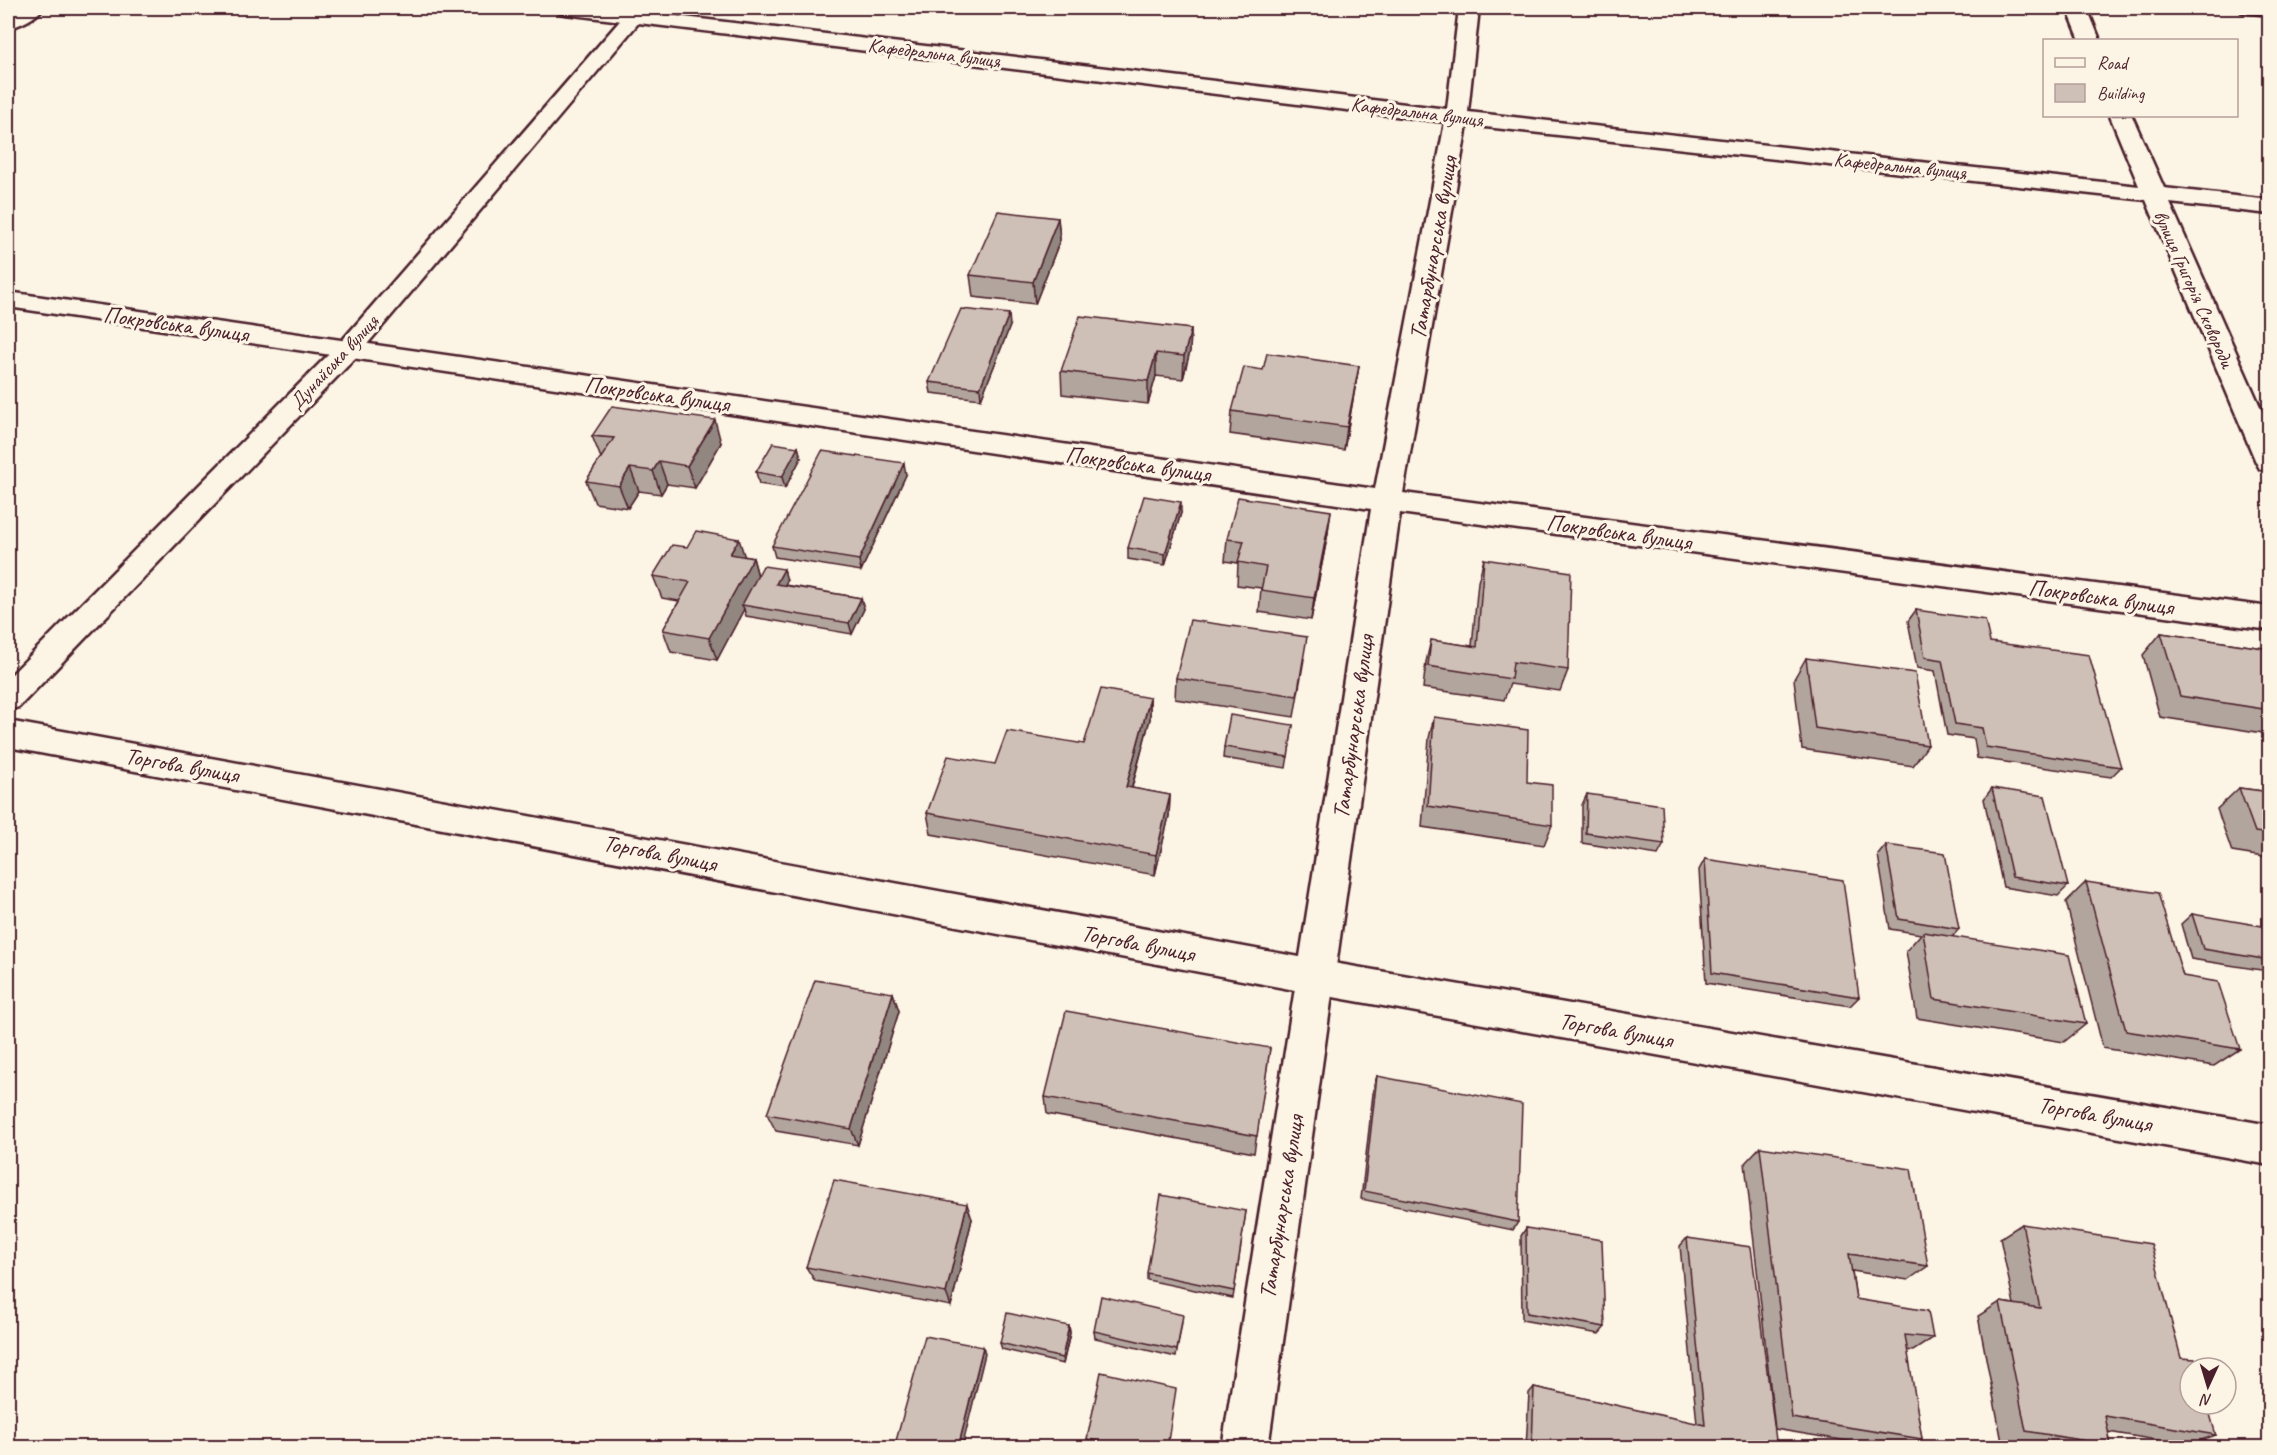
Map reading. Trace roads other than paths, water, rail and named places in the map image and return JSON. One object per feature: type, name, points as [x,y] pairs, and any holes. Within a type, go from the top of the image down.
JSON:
[{"type":"street","points":[[8,22],[33,8]]},
{"type":"street","name":"Кафедральна вулиця","points":[[565,8],[638,12],[1457,117],[2270,207]]},
{"type":"street","name":"Татарбунарська вулиця","points":[[1245,1448],[1387,501],[1457,117],[1468,8]]},
{"type":"street","points":[[2077,8],[2090,39]]},
{"type":"street","points":[[2249,8],[2270,9]]},
{"type":"street","name":"Дунайська вулиця","points":[[8,698],[349,349],[638,12]]},
{"type":"street","name":"вулиця Григорія Сковороди","points":[[2121,117],[2152,193],[2270,462]]},
{"type":"street","name":"Покровська вулиця","points":[[8,299],[1387,501],[2270,619]]},
{"type":"street","name":"Торгова вулиця","points":[[8,734],[621,846],[1316,977],[2270,1145]]}]
